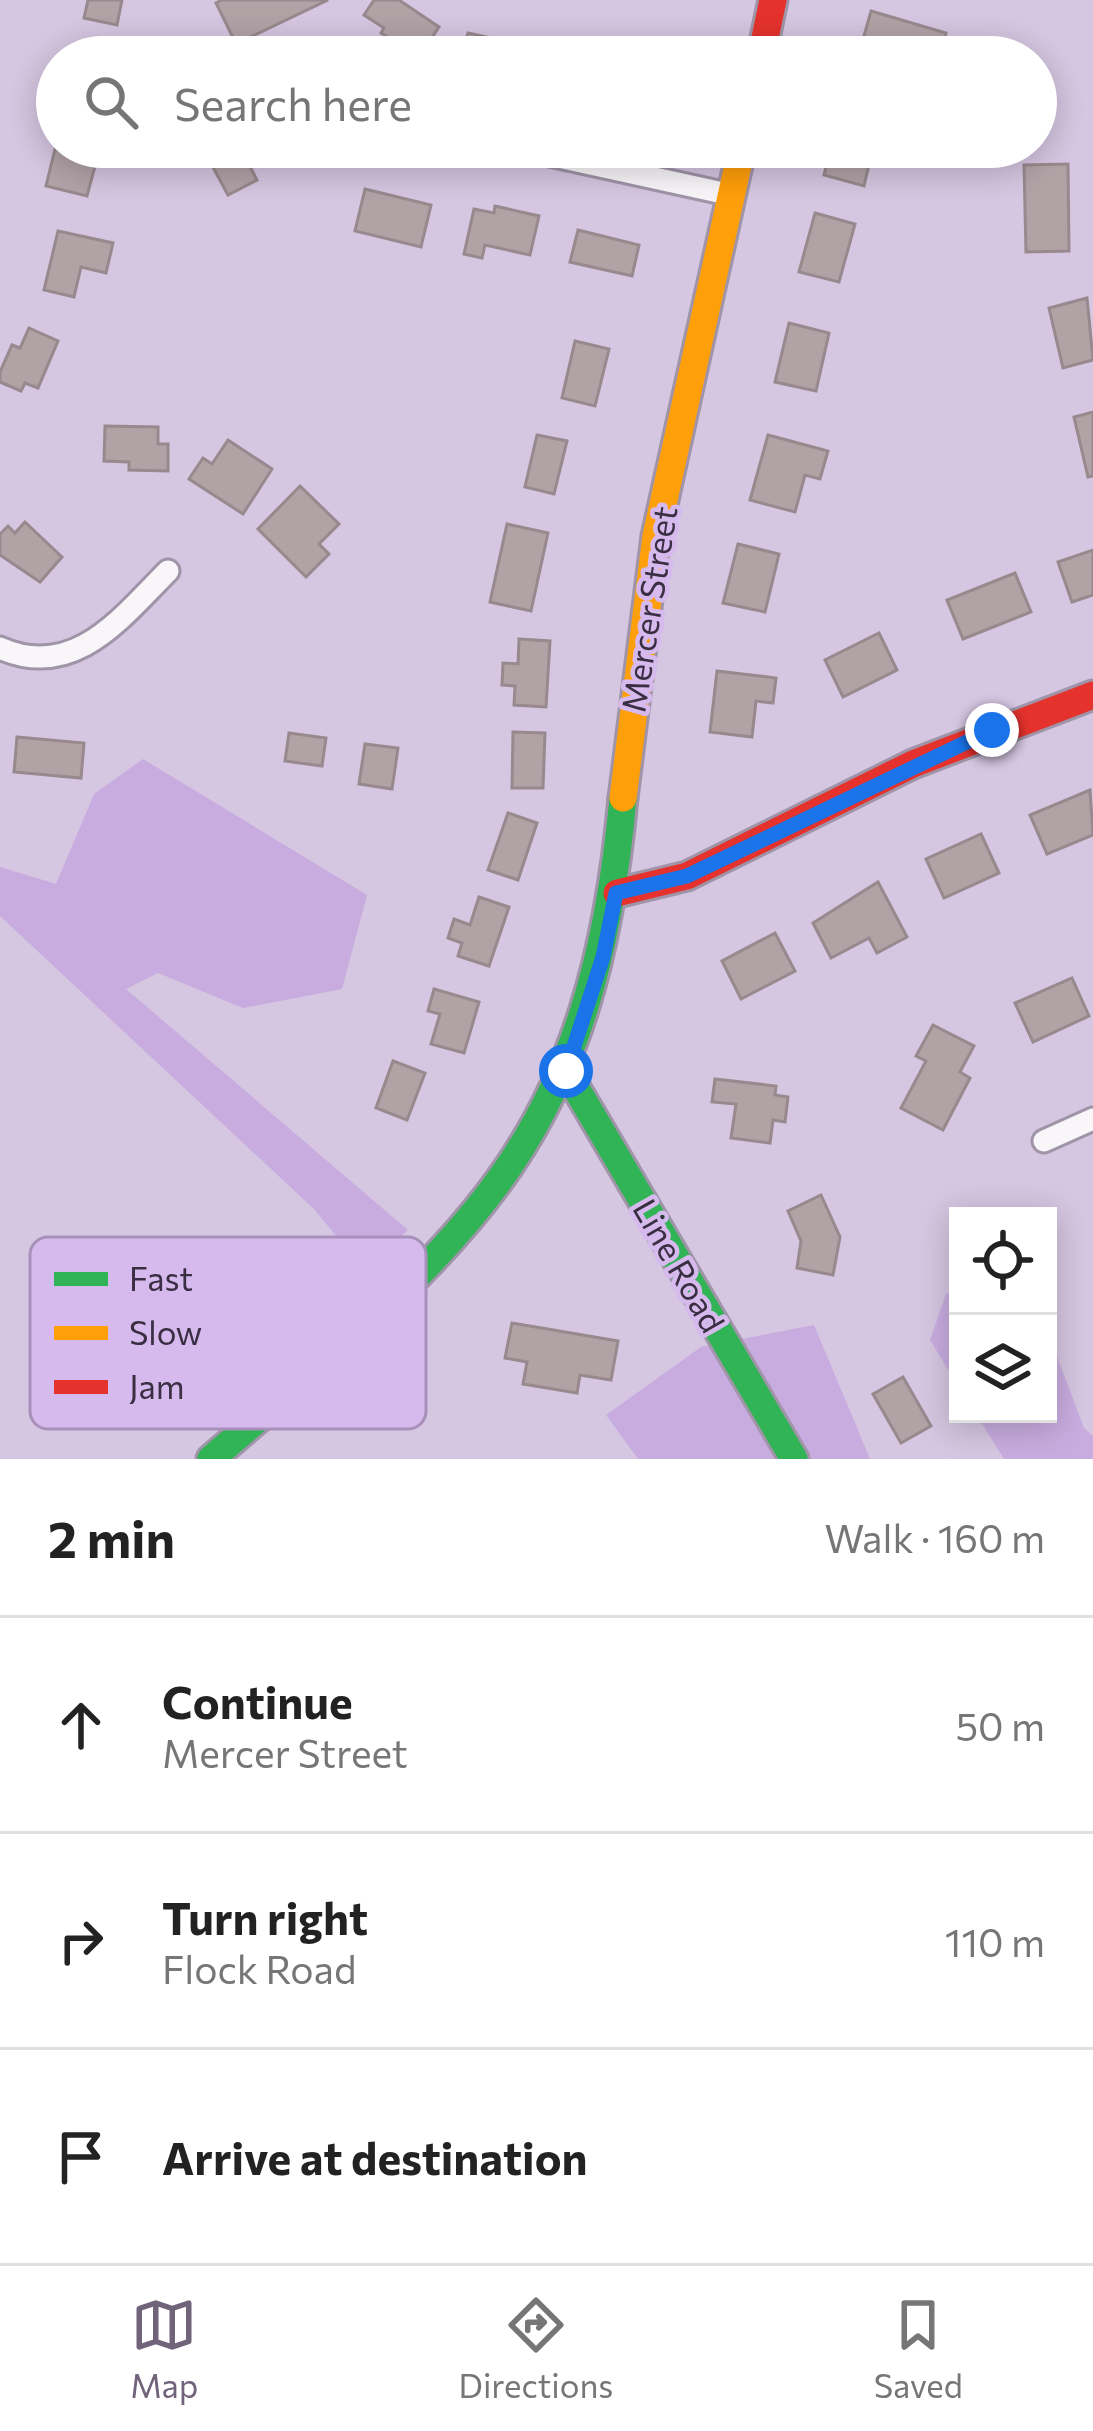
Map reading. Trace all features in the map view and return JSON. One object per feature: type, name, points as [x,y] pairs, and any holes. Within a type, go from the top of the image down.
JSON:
[{"type":"street","points":[[765,36],[773,0]]},
{"type":"street","points":[[609,168],[732,195]]},
{"type":"street","name":"Mercer Street","points":[[426,1267],[480,1212],[515,1166],[566,1071],[603,957],[616,893],[633,675],[647,586],[738,168]]},
{"type":"street","points":[[0,647],[29,657],[77,651],[99,639],[168,571]]},
{"type":"street","points":[[616,893],[687,876],[913,764],[1093,695]]},
{"type":"street","name":"Line Road","points":[[566,1071],[794,1459]]},
{"type":"street","points":[[1044,1141],[1093,1119]]},
{"type":"street","name":"Mercer Street","points":[[212,1459],[246,1429]]},
{"type":"shaded area","points":[[143,759],[367,895],[342,989],[243,1008],[158,973],[126,989],[408,1230],[401,1237],[337,1237],[314,1209],[0,916],[0,867],[56,884],[94,794]]},
{"type":"shaded area","points":[[949,1293],[949,1371],[930,1340]]},
{"type":"shaded area","points":[[814,1325],[870,1459],[638,1459],[606,1415],[701,1347]]},
{"type":"shaded area","points":[[1057,1357],[1084,1428],[1093,1436],[1093,1459],[1004,1459],[982,1423],[1057,1423]]},
{"type":"building","points":[[88,0],[122,0],[117,25],[84,18]]},
{"type":"building","points":[[328,0],[253,36],[232,36],[216,3]]},
{"type":"building","points":[[374,0],[399,0],[439,27],[433,36],[386,36],[381,33],[384,28],[364,15]]},
{"type":"building","points":[[871,11],[946,33],[945,36],[864,36]]},
{"type":"building","points":[[1068,164],[1069,251],[1026,252],[1024,168],[1057,168]]},
{"type":"building","points":[[50,168],[95,168],[87,196],[46,186]]},
{"type":"building","points":[[213,168],[251,168],[257,180],[228,195]]},
{"type":"building","points":[[826,168],[868,168],[864,186],[824,175]]},
{"type":"building","points":[[365,189],[431,205],[421,247],[355,231]]},
{"type":"building","points":[[495,206],[539,216],[530,255],[485,245],[482,258],[464,254],[474,209],[494,213]]},
{"type":"building","points":[[815,213],[855,224],[839,282],[799,272]]},
{"type":"building","points":[[578,230],[639,245],[632,276],[570,262]]},
{"type":"building","points":[[58,231],[113,243],[106,273],[81,267],[74,297],[44,290]]},
{"type":"building","points":[[1087,298],[1093,360],[1063,368],[1049,308]]},
{"type":"building","points":[[789,323],[829,333],[816,391],[775,382]]},
{"type":"building","points":[[29,328],[58,341],[38,388],[25,383],[21,391],[0,382],[0,372],[12,345],[20,348]]},
{"type":"building","points":[[575,341],[609,349],[595,406],[562,398]]},
{"type":"building","points":[[1093,412],[1093,476],[1088,477],[1074,417]]},
{"type":"building","points":[[105,426],[158,427],[158,444],[168,444],[168,471],[129,470],[129,462],[104,461]]},
{"type":"building","points":[[537,435],[567,441],[554,494],[525,487]]},
{"type":"building","points":[[768,435],[828,451],[820,479],[805,475],[795,512],[750,500]]},
{"type":"building","points":[[228,440],[272,469],[243,514],[189,479],[203,458],[212,464]]},
{"type":"building","points":[[300,486],[339,524],[319,544],[329,554],[306,577],[258,529]]},
{"type":"building","points":[[25,522],[62,557],[40,582],[0,555],[0,534],[8,526],[15,533]]},
{"type":"building","points":[[507,524],[548,533],[531,611],[490,602]]},
{"type":"building","points":[[738,544],[779,554],[765,612],[723,603]]},
{"type":"building","points":[[1093,550],[1093,595],[1072,602],[1058,562]]},
{"type":"building","points":[[1015,573],[1031,612],[963,639],[947,600]]},
{"type":"building","points":[[879,633],[897,670],[843,697],[825,660]]},
{"type":"building","points":[[519,639],[550,641],[546,707],[514,705],[515,686],[502,685],[503,663],[518,664]]},
{"type":"building","points":[[717,671],[776,678],[773,703],[756,701],[752,737],[710,732]]},
{"type":"building","points":[[513,732],[545,733],[543,788],[512,788]]},
{"type":"building","points":[[289,733],[326,738],[322,766],[285,761]]},
{"type":"building","points":[[17,737],[84,743],[81,778],[14,772]]},
{"type":"building","points":[[365,744],[398,748],[392,789],[359,784]]},
{"type":"building","points":[[1090,790],[1093,835],[1047,854],[1030,815]]},
{"type":"building","points":[[508,813],[537,823],[518,880],[488,870]]},
{"type":"building","points":[[981,834],[999,873],[944,898],[926,859]]},
{"type":"building","points":[[878,882],[907,937],[877,953],[869,938],[831,958],[813,923]]},
{"type":"building","points":[[479,897],[509,907],[489,966],[458,956],[462,943],[448,938],[454,919],[470,925]]},
{"type":"building","points":[[775,933],[795,971],[741,999],[722,961]]},
{"type":"building","points":[[1072,978],[1089,1016],[1033,1042],[1015,1003]]},
{"type":"building","points":[[434,989],[479,1002],[464,1053],[431,1044],[440,1014],[428,1011]]},
{"type":"building","points":[[933,1025],[974,1046],[960,1072],[970,1078],[943,1130],[901,1108],[926,1061],[916,1056]]},
{"type":"building","points":[[393,1061],[425,1073],[407,1120],[376,1108]]},
{"type":"building","points":[[715,1079],[776,1086],[775,1095],[788,1097],[785,1122],[773,1120],[770,1143],[731,1138],[736,1104],[712,1102]]},
{"type":"building","points":[[821,1195],[840,1237],[833,1275],[797,1268],[801,1241],[788,1211]]},
{"type":"building","points":[[512,1323],[618,1341],[611,1380],[580,1375],[577,1393],[523,1384],[527,1362],[505,1358]]},
{"type":"building","points":[[903,1377],[931,1426],[901,1443],[873,1394]]},
{"type":"traffic: fast","points":[[426,1266],[500,1180],[545,1105],[581,1020],[606,919],[623,798]]},
{"type":"traffic: fast","points":[[566,1071],[794,1459]]},
{"type":"traffic: fast","points":[[211,1459],[246,1429]]},
{"type":"traffic: slow","points":[[623,798],[656,536],[737,168]]},
{"type":"traffic: jam","points":[[765,36],[773,0]]},
{"type":"traffic: jam","points":[[617,893],[687,876],[913,764],[1093,695]]},
{"type":"route","points":[[566,1071],[603,957],[616,893],[687,876],[992,730]]}]
